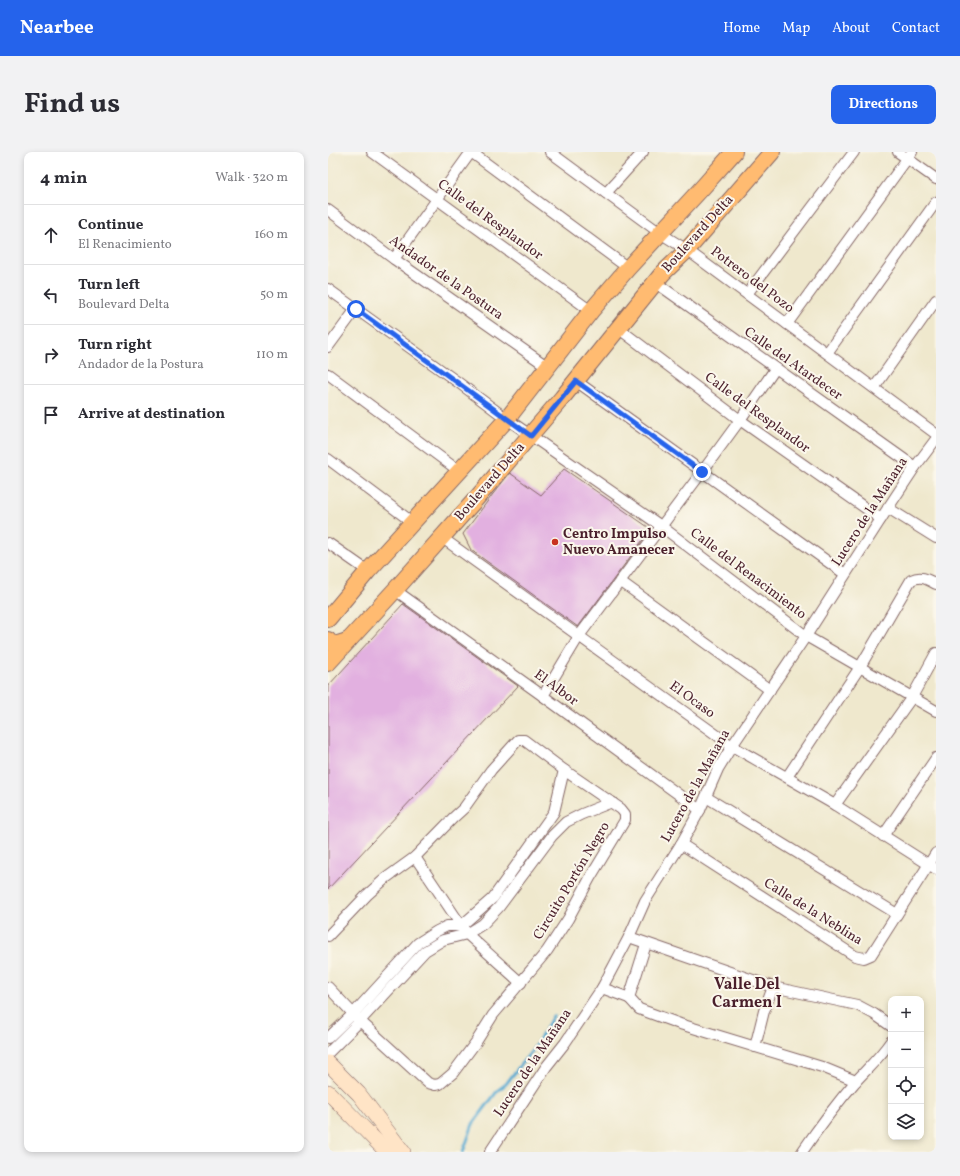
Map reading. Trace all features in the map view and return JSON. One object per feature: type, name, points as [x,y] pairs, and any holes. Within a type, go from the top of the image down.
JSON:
[{"type":"main road","name":"Boulevard Delta","points":[[328,619],[368,571],[507,419],[591,311],[628,268],[734,152]]},
{"type":"main road","name":"Boulevard Delta","points":[[328,663],[395,590],[531,436],[655,282],[687,250],[772,152]]},
{"type":"main road","points":[[328,640],[329,642],[336,644],[349,640]]},
{"type":"main road","points":[[328,1063],[359,1094],[403,1152]]},
{"type":"main road","points":[[328,1092],[386,1152]]},
{"type":"street","name":"Calle del Resplandor","points":[[372,152],[591,311]]},
{"type":"street","points":[[394,259],[471,152],[628,268]]},
{"type":"street","points":[[606,193],[643,152]]},
{"type":"street","points":[[747,294],[854,152]]},
{"type":"street","points":[[898,152],[909,155],[936,179]]},
{"type":"street","name":"Potrero del Pozo","points":[[556,154],[660,233],[687,250],[936,434]]},
{"type":"street","points":[[787,324],[909,155]]},
{"type":"street","points":[[827,353],[936,202]]},
{"type":"street","name":"Andador de la Postura","points":[[328,210],[394,259],[548,367]]},
{"type":"street","name":"Calle del Atardecer","points":[[655,282],[775,369],[915,467]]},
{"type":"street","name":"Calle del Renacimiento","points":[[328,289],[507,419],[661,526],[806,636],[936,711]]},
{"type":"street","points":[[874,388],[936,300]]},
{"type":"street","points":[[328,347],[356,309]]},
{"type":"street","name":"Calle del Resplandor","points":[[618,328],[740,420],[881,519]]},
{"type":"street","points":[[543,696],[579,636],[702,472],[775,369]]},
{"type":"street","points":[[328,374],[459,471]]},
{"type":"street","points":[[576,381],[845,574]]},
{"type":"street","name":"Lucero de la Mañana","points":[[490,1152],[546,1067],[565,1043],[602,988],[629,937],[645,901],[681,844],[700,810],[718,769],[732,746],[806,636],[915,467],[936,439]]},
{"type":"street","points":[[328,459],[412,522]]},
{"type":"street","points":[[888,508],[936,538]]},
{"type":"street","name":"El Ocaso","points":[[441,538],[732,746],[835,805],[882,836],[932,866]]},
{"type":"street","points":[[328,543],[368,571]]},
{"type":"street","points":[[787,777],[860,667],[911,580],[917,577],[922,577],[936,584]]},
{"type":"street","points":[[620,581],[770,690]]},
{"type":"street","name":"El Albor","points":[[395,590],[700,810]]},
{"type":"street","points":[[835,805],[912,697],[936,653]]},
{"type":"street","name":"Circuito Portón Negro","points":[[328,936],[367,895],[386,878],[415,857],[464,808],[491,770],[518,740],[524,740],[564,770],[612,802],[625,814],[625,820],[564,925],[547,951],[493,1015],[476,1042],[453,1073],[444,1082],[437,1085],[428,1083],[360,1021],[328,987]]},
{"type":"street","points":[[882,836],[936,758]]},
{"type":"street","points":[[464,930],[493,898],[554,812],[564,770]]},
{"type":"street","points":[[706,797],[897,914]]},
{"type":"street","points":[[328,1052],[360,1021],[425,951],[442,940],[482,924],[499,907],[552,836],[566,822],[612,802]]},
{"type":"street","points":[[554,812],[566,822]]},
{"type":"street","name":"Calle de la Neblina","points":[[681,844],[855,956],[864,958],[871,955],[897,914],[932,866],[936,853]]},
{"type":"street","points":[[415,857],[464,930],[521,982]]},
{"type":"street","points":[[328,1038],[353,1014],[418,943],[447,926],[464,930]]},
{"type":"street","points":[[629,937],[773,987],[857,1006],[874,1014],[888,1024]]},
{"type":"street","points":[[629,998],[646,944]]},
{"type":"street","points":[[755,1047],[764,1010],[773,987]]},
{"type":"street","points":[[602,988],[629,998],[639,1009],[680,1024],[822,1067],[856,1081]]},
{"type":"street","points":[[802,1152],[821,1124],[856,1081],[888,1046]]},
{"type":"building","name":"Centro Impulso Nuevo Amanecer","points":[[564,469],[651,529],[578,627],[471,550],[463,534],[510,473],[541,495]]},
{"type":"building","points":[[403,604],[518,686],[328,889],[328,686]]},
{"type":"waterway","points":[[463,1152],[473,1124],[498,1090],[506,1084],[532,1051],[553,1016]]},
{"type":"place","name":"Centro Impulso Nuevo Amanecer","points":[[555,542]]},
{"type":"district","name":"Valle Del Carmen I","points":[[747,994]]},
{"type":"route","points":[[356,309],[531,436],[576,381],[702,472]]}]
